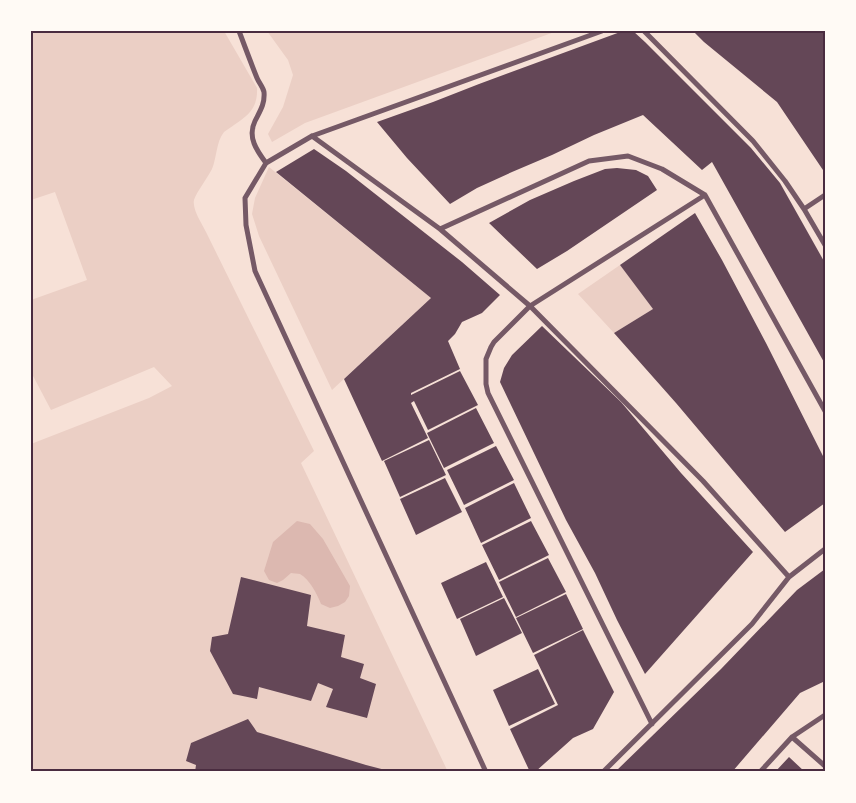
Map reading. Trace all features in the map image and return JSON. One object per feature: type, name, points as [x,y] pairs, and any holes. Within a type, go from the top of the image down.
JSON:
[{"type":"street","points":[[239,31],[264,91],[264,104],[254,123],[252,132],[256,150],[266,163]]},
{"type":"street","points":[[486,772],[256,271],[246,225],[245,198],[266,163],[312,136],[602,31]]},
{"type":"street","points":[[644,31],[753,141],[785,181],[825,245]]},
{"type":"street","points":[[312,136],[440,229],[530,306],[703,481],[789,577]]},
{"type":"street","points":[[440,229],[588,161],[628,156],[662,169],[705,194],[825,411]]},
{"type":"street","points":[[652,724],[488,393],[486,359],[494,342],[530,306],[705,194]]},
{"type":"street","points":[[804,209],[825,195]]},
{"type":"street","points":[[602,772],[752,624],[789,577],[825,549]]},
{"type":"street","points":[[760,772],[792,737],[825,715]]},
{"type":"street","points":[[792,737],[825,766]]},
{"type":"shaded area","points":[[31,31],[224,31],[257,88],[256,100],[252,110],[221,136],[212,169],[197,193],[194,200],[194,208],[314,451],[301,463],[448,772],[31,772],[31,444],[149,398],[172,386],[154,367],[51,410],[31,372],[31,300],[87,280],[55,192],[31,200]]},
{"type":"shaded area","points":[[267,31],[557,31],[305,123],[272,142],[268,134],[283,107],[293,75],[288,60]]},
{"type":"shaded area","points":[[269,167],[431,298],[332,390],[259,236],[252,214],[255,198]]},
{"type":"shaded area","points":[[620,265],[653,309],[614,333],[578,294]]},
{"type":"shaded area","points":[[297,521],[310,524],[323,539],[350,586],[349,596],[345,602],[338,606],[330,608],[321,604],[310,583],[300,574],[291,573],[277,583],[269,580],[264,571],[273,542]]},
{"type":"building","points":[[623,31],[633,31],[645,42],[751,148],[780,183],[825,263],[825,364],[712,162],[702,170],[643,115],[477,188],[450,204],[407,158],[377,122]]},
{"type":"building","points":[[693,31],[825,31],[825,173],[777,102]]},
{"type":"building","points":[[314,149],[346,171],[462,262],[500,295],[482,313],[462,322],[448,341],[460,369],[411,393],[411,395],[460,371],[478,405],[428,430],[414,401],[411,403],[428,438],[382,461],[344,379],[431,298],[276,172]]},
{"type":"building","points":[[605,169],[636,170],[648,176],[657,190],[537,269],[489,223],[530,200],[574,181]]},
{"type":"building","points":[[695,213],[766,343],[825,460],[825,503],[785,532],[614,333],[653,309],[620,265]]},
{"type":"building","points":[[542,326],[621,402],[681,473],[753,552],[645,674],[595,573],[566,520],[500,382],[504,368],[512,355]]},
{"type":"building","points":[[476,408],[494,443],[444,468],[427,433]]},
{"type":"building","points":[[429,440],[446,475],[400,497],[384,461]]},
{"type":"building","points":[[496,446],[514,480],[464,505],[447,470]]},
{"type":"building","points":[[445,478],[462,512],[416,535],[400,499]]},
{"type":"building","points":[[514,483],[531,518],[481,543],[465,508]]},
{"type":"building","points":[[531,521],[549,555],[499,580],[482,545]]},
{"type":"building","points":[[548,558],[566,592],[516,617],[499,582]]},
{"type":"building","points":[[486,562],[503,597],[457,619],[441,583]]},
{"type":"building","points":[[825,569],[825,681],[800,693],[732,772],[615,772],[721,669],[797,590]]},
{"type":"building","points":[[241,577],[311,595],[307,626],[345,635],[341,657],[364,664],[360,678],[376,684],[367,718],[326,707],[333,689],[318,683],[311,701],[259,687],[257,699],[233,694],[210,651],[212,637],[228,634]]},
{"type":"building","points":[[566,594],[583,629],[533,653],[516,618]]},
{"type":"building","points":[[504,598],[522,633],[476,656],[460,619]]},
{"type":"building","points":[[583,630],[614,692],[593,729],[573,738],[535,772],[530,772],[510,729],[558,705],[534,655]]},
{"type":"building","points":[[538,669],[555,704],[509,726],[493,690]]},
{"type":"building","points":[[248,719],[257,732],[393,772],[195,772],[196,765],[186,761],[191,743]]},
{"type":"building","points":[[789,757],[805,772],[775,772]]}]
